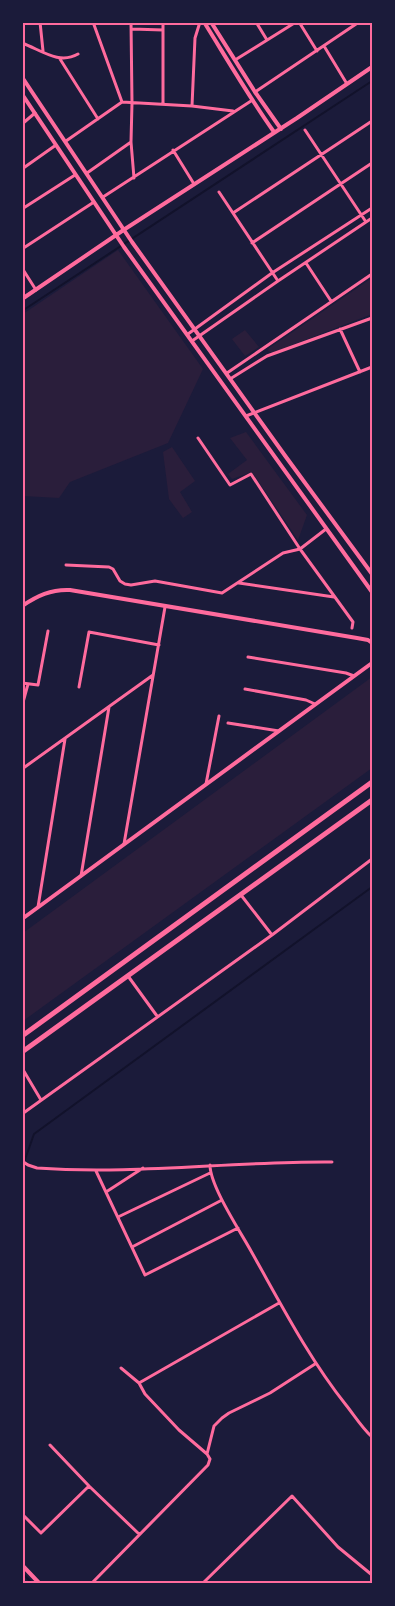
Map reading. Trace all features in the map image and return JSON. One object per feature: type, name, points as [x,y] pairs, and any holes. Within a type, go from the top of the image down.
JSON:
[{"type":"main road","points":[[22,1036],[372,782]]},
{"type":"main road","points":[[22,1052],[372,800]]},
{"type":"street","points":[[40,22],[43,51]]},
{"type":"street","points":[[93,22],[122,102]]},
{"type":"street","points":[[131,22],[131,142],[134,178]]},
{"type":"street","points":[[163,22],[163,104]]},
{"type":"street","points":[[202,22],[251,100],[274,132]]},
{"type":"street","points":[[192,106],[195,38],[202,22]]},
{"type":"street","points":[[211,22],[280,128]]},
{"type":"street","points":[[256,22],[267,40]]},
{"type":"street","points":[[235,60],[297,22],[317,51]]},
{"type":"street","points":[[255,92],[359,22]]},
{"type":"street","points":[[132,29],[162,30]]},
{"type":"street","points":[[214,39],[219,35]]},
{"type":"street","points":[[22,43],[60,59],[98,119]]},
{"type":"street","points":[[324,46],[347,84]]},
{"type":"street","points":[[60,59],[78,54]]},
{"type":"street","points":[[233,69],[238,66]]},
{"type":"street","points":[[22,299],[124,229],[372,67]]},
{"type":"street","points":[[22,77],[132,242],[196,329],[286,458],[372,574]]},
{"type":"street","points":[[244,87],[249,83]]},
{"type":"street","points":[[22,94],[130,256],[372,592]]},
{"type":"street","points":[[103,197],[251,100]]},
{"type":"street","points":[[66,141],[122,102],[192,106],[234,111]]},
{"type":"street","points":[[22,124],[36,113]]},
{"type":"street","points":[[232,213],[372,121]]},
{"type":"street","points":[[305,130],[366,222]]},
{"type":"street","points":[[87,173],[131,142]]},
{"type":"street","points":[[22,169],[56,146]]},
{"type":"street","points":[[173,150],[194,184]]},
{"type":"street","points":[[252,243],[372,164]]},
{"type":"street","points":[[22,209],[75,175]]},
{"type":"street","points":[[219,192],[278,281]]},
{"type":"street","points":[[22,249],[94,202]]},
{"type":"street","points":[[188,334],[272,273],[372,208]]},
{"type":"street","points":[[192,340],[372,218]]},
{"type":"street","points":[[130,256],[139,250]]},
{"type":"street","points":[[306,263],[331,301]]},
{"type":"street","points":[[22,268],[36,290]]},
{"type":"street","points":[[227,374],[372,274]]},
{"type":"street","points":[[230,379],[267,356],[372,318]]},
{"type":"street","points":[[340,329],[360,372]]},
{"type":"street","points":[[263,349],[267,356]]},
{"type":"street","points":[[246,416],[372,367]]},
{"type":"street","points":[[198,438],[230,485],[251,474],[300,549],[353,622],[352,628]]},
{"type":"street","points":[[66,565],[113,568],[120,581],[125,584],[132,585],[155,581],[222,593],[283,552],[300,549],[326,529]]},
{"type":"street","points":[[238,583],[335,597]]},
{"type":"street","points":[[22,606],[44,593],[64,590],[357,638],[368,640],[372,643]]},
{"type":"street","points":[[124,845],[166,607]]},
{"type":"street","points":[[22,682],[38,685],[48,631]]},
{"type":"street","points":[[79,687],[88,632],[159,645]]},
{"type":"street","points":[[248,657],[355,676]]},
{"type":"street","points":[[22,919],[372,663]]},
{"type":"street","points":[[22,769],[154,675]]},
{"type":"street","points":[[22,706],[28,684]]},
{"type":"street","points":[[245,690],[306,700],[316,705]]},
{"type":"street","points":[[81,876],[109,707]]},
{"type":"street","points":[[206,784],[220,716]]},
{"type":"street","points":[[228,723],[280,731]]},
{"type":"street","points":[[38,907],[65,738]]},
{"type":"street","points":[[22,1114],[272,935],[372,859]]},
{"type":"street","points":[[241,895],[272,935]]},
{"type":"street","points":[[128,976],[158,1016]]},
{"type":"street","points":[[22,1068],[42,1100]]},
{"type":"street","points":[[22,1161],[28,1166],[37,1168],[96,1171],[293,1161],[332,1162]]},
{"type":"street","points":[[210,1166],[210,1173],[222,1200],[279,1303],[334,1390],[372,1437]]},
{"type":"street","points":[[106,1192],[143,1168]]},
{"type":"street","points":[[96,1171],[145,1275],[238,1228]]},
{"type":"street","points":[[118,1217],[210,1173]]},
{"type":"street","points":[[132,1247],[222,1200]]},
{"type":"street","points":[[139,1384],[279,1303]]},
{"type":"street","points":[[207,1454],[214,1426],[222,1418],[270,1393],[316,1364]]},
{"type":"street","points":[[91,1584],[208,1465],[210,1459],[207,1454],[179,1430],[145,1394],[139,1384],[121,1368]]},
{"type":"street","points":[[50,1445],[140,1535]]},
{"type":"street","points":[[22,1514],[41,1533],[89,1486]]},
{"type":"street","points":[[202,1584],[292,1496],[338,1547],[372,1575]]},
{"type":"street","points":[[22,1565],[40,1584]]},
{"type":"shaded area","points":[[118,250],[203,369],[168,443],[70,482],[59,498],[23,496],[23,314]]},
{"type":"shaded area","points":[[372,278],[372,314],[272,353],[268,351],[269,348]]},
{"type":"shaded area","points":[[245,330],[259,347],[245,356],[232,339]]},
{"type":"shaded area","points":[[246,432],[307,515],[298,540],[252,472],[232,479],[228,474],[247,460],[230,438]]},
{"type":"shaded area","points":[[172,447],[195,481],[180,492],[192,512],[183,518],[169,499],[163,452]]},
{"type":"shaded area","points":[[372,677],[372,768],[23,1021],[23,933]]},
{"type":"waterway","points":[[22,311],[372,81]]},
{"type":"waterway","points":[[22,1168],[34,1134],[372,887]]},
{"type":"waterway","points":[[22,1573],[33,1584]]}]
